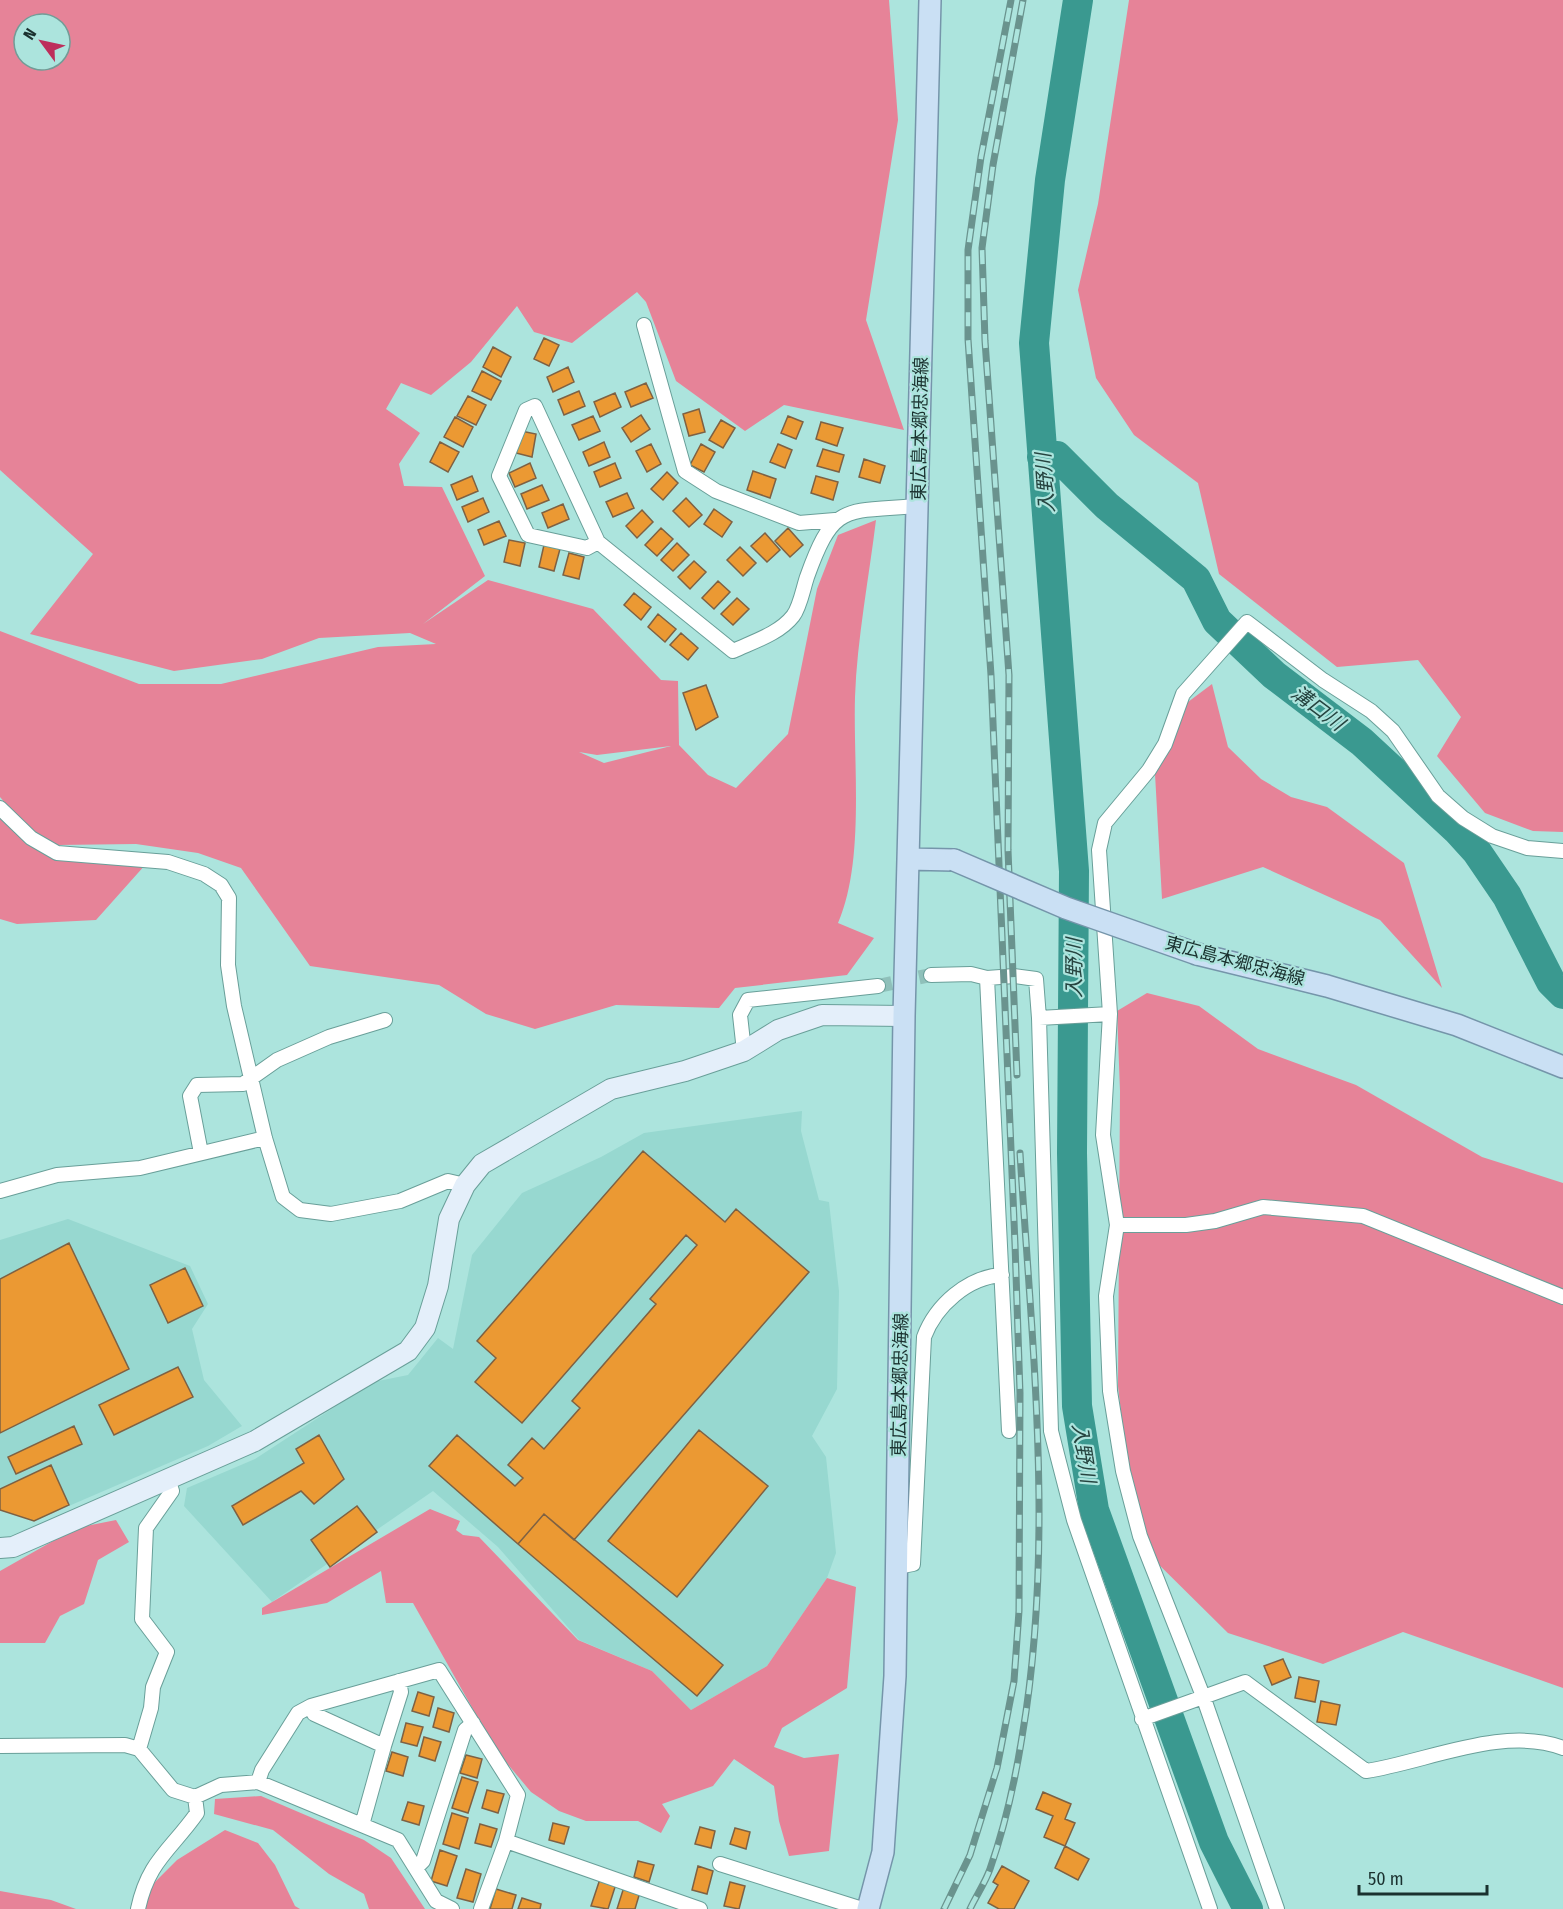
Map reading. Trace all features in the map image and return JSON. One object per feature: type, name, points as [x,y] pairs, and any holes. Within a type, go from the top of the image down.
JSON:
[{"type":"main road","name":"東広島本郷忠海線","points":[[868,1909],[883,1852],[895,1676],[903,1016],[930,0]]},
{"type":"main road","name":"東広島本郷忠海線","points":[[908,859],[954,860],[1066,908],[1197,954],[1327,986],[1457,1025],[1563,1067]]},
{"type":"street","points":[[644,325],[686,471],[716,491],[799,523],[835,520],[853,511],[918,506]]},
{"type":"street","points":[[598,542],[587,548],[528,535],[499,476],[526,410],[535,406],[598,542],[733,651],[777,630],[794,616],[820,542],[835,520]]},
{"type":"street","points":[[1277,1909],[1140,1536],[1123,1471],[1110,1391],[1106,1296],[1117,1225],[1103,1135],[1105,1015],[1099,850],[1105,823],[1149,770],[1165,744],[1183,694],[1247,622],[1323,680],[1371,711],[1393,730],[1438,796],[1463,818],[1492,836],[1527,848],[1563,851]]},
{"type":"street","points":[[0,808],[31,838],[57,853],[168,861],[204,874],[220,885],[229,898],[228,965],[265,1138],[283,1197],[300,1210],[331,1214],[400,1201],[448,1181],[465,1185]]},
{"type":"street","points":[[931,975],[970,974],[987,978],[1003,976],[1036,979],[1046,1017],[1051,1431],[1074,1520],[1210,1909]]},
{"type":"street","points":[[987,978],[1009,1431]]},
{"type":"street","points":[[744,1051],[740,1015],[748,1000],[878,986]]},
{"type":"street","points":[[0,1548],[13,1547],[255,1441],[408,1351],[425,1328],[438,1286],[449,1219],[465,1185],[482,1164],[611,1089],[685,1071],[744,1051],[778,1030],[822,1015],[903,1016]]},
{"type":"street","points":[[1046,1017],[1105,1015]]},
{"type":"street","points":[[201,1153],[190,1096],[197,1085],[243,1084],[277,1060],[329,1037],[385,1020]]},
{"type":"street","points":[[0,1191],[57,1175],[140,1168],[265,1138]]},
{"type":"street","points":[[1117,1225],[1186,1225],[1215,1221],[1263,1208],[1363,1216],[1563,1297]]},
{"type":"street","points":[[897,1566],[913,1564],[924,1337],[929,1324],[958,1292],[982,1278],[1002,1275]]},
{"type":"street","points":[[140,1749],[151,1708],[153,1687],[167,1652],[142,1619],[146,1528],[172,1491],[168,1479]]},
{"type":"street","points":[[258,1782],[262,1770],[298,1713],[311,1706],[439,1670],[518,1795],[506,1841],[481,1909]]},
{"type":"street","points":[[362,1825],[401,1692],[399,1681]]},
{"type":"street","points":[[1142,1719],[1245,1682],[1366,1771],[1399,1766],[1450,1752],[1509,1740],[1563,1748]]},
{"type":"street","points":[[311,1706],[315,1714],[384,1746]]},
{"type":"street","points":[[416,1868],[423,1861],[465,1730],[473,1723]]},
{"type":"street","points":[[0,1746],[125,1744],[140,1749],[173,1790],[195,1797],[221,1785],[258,1782],[398,1840],[436,1901],[452,1909]]},
{"type":"street","points":[[138,1909],[143,1884],[164,1851],[185,1830],[196,1813],[195,1797]]},
{"type":"street","points":[[506,1841],[700,1909]]},
{"type":"street","points":[[720,1864],[862,1909]]},
{"type":"shaded area","points":[[0,0],[889,0],[898,120],[866,320],[904,430],[784,405],[745,431],[676,381],[646,302],[637,292],[572,343],[534,332],[517,306],[471,362],[431,395],[401,383],[386,409],[420,433],[399,464],[404,486],[442,487],[485,576],[423,624],[488,580],[593,609],[661,680],[678,681],[679,745],[708,775],[736,788],[788,734],[817,589],[838,535],[876,520],[856,675],[855,842],[852,871],[838,923],[874,938],[847,975],[735,988],[719,1008],[616,1005],[535,1029],[486,1014],[439,985],[310,966],[241,868],[198,853],[136,844],[58,845],[34,836],[0,797],[0,631],[139,684],[221,684],[378,647],[436,644],[410,633],[319,638],[262,659],[174,671],[30,634],[93,554],[0,470]],"holes":[[[671,746],[604,763],[579,752],[597,755]]]},
{"type":"shaded area","points":[[1129,0],[1563,0],[1563,832],[1533,831],[1485,813],[1437,756],[1461,717],[1418,660],[1337,667],[1219,574],[1198,483],[1134,435],[1096,378],[1078,290],[1098,204]]},
{"type":"shaded area","points":[[1212,684],[1228,747],[1261,779],[1291,797],[1327,807],[1404,863],[1442,988],[1380,920],[1263,867],[1162,899],[1155,774],[1188,702]]},
{"type":"shaded area","points":[[0,817],[27,843],[55,859],[146,864],[96,920],[17,924],[0,919]]},
{"type":"shaded area","points":[[1147,993],[1199,1006],[1258,1049],[1356,1085],[1482,1157],[1563,1183],[1563,1688],[1403,1632],[1323,1664],[1228,1633],[1136,1542],[1118,1386],[1120,1091],[1117,1011]]},
{"type":"shaded area","points":[[802,1111],[801,1131],[819,1200],[829,1202],[839,1291],[837,1389],[812,1436],[826,1457],[836,1553],[827,1578],[767,1666],[691,1710],[652,1671],[579,1640],[498,1547],[433,1491],[272,1602],[184,1506],[187,1488],[255,1459],[373,1382],[408,1375],[438,1338],[453,1349],[472,1255],[522,1193],[601,1157],[644,1133]]},
{"type":"shaded area","points":[[68,1219],[190,1266],[208,1304],[192,1329],[204,1380],[242,1426],[208,1446],[34,1521],[0,1510],[0,1240]]},
{"type":"shaded area","points":[[430,1509],[460,1521],[456,1530],[463,1535],[479,1537],[578,1640],[652,1671],[691,1710],[767,1666],[827,1578],[856,1587],[847,1688],[782,1728],[774,1747],[804,1758],[839,1754],[829,1851],[789,1856],[779,1821],[774,1786],[734,1759],[713,1786],[662,1804],[670,1816],[661,1833],[638,1821],[586,1821],[559,1811],[531,1792],[496,1750],[413,1603],[386,1603],[381,1571],[327,1603],[262,1615],[262,1608]]},
{"type":"shaded area","points":[[116,1520],[129,1542],[98,1560],[84,1604],[60,1616],[45,1643],[0,1643],[0,1571],[76,1528]]},
{"type":"shaded area","points":[[261,1796],[364,1840],[391,1858],[425,1909],[369,1909],[364,1894],[329,1874],[273,1830],[214,1814],[215,1799]]},
{"type":"shaded area","points":[[225,1830],[258,1843],[275,1865],[295,1906],[300,1909],[143,1909],[148,1889],[177,1860]]},
{"type":"shaded area","points":[[0,1891],[51,1900],[76,1909],[0,1909]]},
{"type":"building","points":[[544,338],[559,345],[549,366],[534,359]]},
{"type":"building","points":[[493,347],[511,357],[501,377],[483,367]]},
{"type":"building","points":[[568,367],[574,382],[553,392],[547,377]]},
{"type":"building","points":[[482,371],[501,381],[491,400],[472,391]]},
{"type":"building","points":[[646,383],[653,398],[631,407],[625,392]]},
{"type":"building","points":[[579,391],[585,406],[564,415],[558,400]]},
{"type":"building","points":[[615,393],[621,407],[600,417],[594,402]]},
{"type":"building","points":[[468,396],[486,405],[476,425],[457,416]]},
{"type":"building","points":[[699,409],[705,432],[689,436],[683,414]]},
{"type":"building","points":[[641,415],[650,429],[631,442],[622,428]]},
{"type":"building","points":[[593,416],[600,431],[579,440],[572,425]]},
{"type":"building","points":[[788,416],[803,422],[796,439],[781,433]]},
{"type":"building","points":[[455,417],[473,427],[463,447],[444,437]]},
{"type":"building","points":[[721,420],[735,428],[723,448],[709,440]]},
{"type":"building","points":[[821,422],[843,428],[837,446],[816,439]]},
{"type":"building","points":[[521,431],[536,434],[532,457],[516,453]]},
{"type":"building","points":[[440,442],[459,452],[448,472],[430,462]]},
{"type":"building","points":[[604,442],[610,457],[589,466],[583,452]]},
{"type":"building","points":[[651,444],[661,464],[647,472],[636,451]]},
{"type":"building","points":[[701,444],[715,452],[704,472],[690,465]]},
{"type":"building","points":[[778,444],[792,450],[785,468],[770,462]]},
{"type":"building","points":[[823,449],[844,455],[839,472],[817,466]]},
{"type":"building","points":[[864,459],[885,466],[880,483],[859,477]]},
{"type":"building","points":[[530,463],[536,478],[515,487],[509,473]]},
{"type":"building","points":[[615,463],[621,478],[600,487],[594,472]]},
{"type":"building","points":[[753,471],[776,479],[770,498],[747,490]]},
{"type":"building","points":[[667,472],[678,483],[663,500],[651,489]]},
{"type":"building","points":[[472,476],[478,491],[457,500],[451,485]]},
{"type":"building","points":[[816,476],[838,482],[833,500],[811,493]]},
{"type":"building","points":[[542,485],[549,500],[527,509],[521,494]]},
{"type":"building","points":[[627,493],[634,508],[613,517],[606,502]]},
{"type":"building","points":[[483,498],[489,512],[468,522],[462,507]]},
{"type":"building","points":[[686,498],[702,515],[689,527],[673,511]]},
{"type":"building","points":[[563,504],[569,519],[548,528],[542,513]]},
{"type":"building","points":[[714,509],[732,522],[722,537],[704,524]]},
{"type":"building","points":[[642,510],[653,522],[637,538],[626,526]]},
{"type":"building","points":[[499,521],[506,536],[484,545],[478,530]]},
{"type":"building","points":[[661,528],[673,539],[657,556],[645,545]]},
{"type":"building","points":[[788,528],[803,545],[790,557],[775,541]]},
{"type":"building","points":[[765,533],[780,550],[767,562],[751,546]]},
{"type":"building","points":[[509,540],[525,543],[520,566],[504,562]]},
{"type":"building","points":[[677,543],[689,555],[673,571],[661,560]]},
{"type":"building","points":[[544,545],[560,549],[554,571],[539,567]]},
{"type":"building","points":[[740,547],[756,563],[743,576],[727,560]]},
{"type":"building","points":[[569,553],[584,557],[579,579],[563,575]]},
{"type":"building","points":[[694,561],[706,572],[690,589],[678,577]]},
{"type":"building","points":[[718,581],[730,592],[714,609],[702,598]]},
{"type":"building","points":[[634,593],[651,607],[641,620],[624,605]]},
{"type":"building","points":[[737,598],[749,609],[733,625],[721,614]]},
{"type":"building","points":[[658,614],[676,629],[665,642],[648,627]]},
{"type":"building","points":[[681,633],[698,648],[688,660],[670,645]]},
{"type":"building","points":[[706,685],[718,717],[696,730],[683,693]]},
{"type":"building","points":[[643,1151],[725,1222],[736,1209],[809,1272],[574,1540],[544,1514],[518,1544],[429,1466],[457,1435],[515,1486],[523,1478],[508,1465],[532,1438],[544,1449],[580,1408],[572,1401],[656,1304],[650,1299],[697,1245],[686,1235],[522,1423],[475,1382],[496,1358],[477,1341]]},
{"type":"building","points":[[69,1243],[129,1369],[0,1433],[0,1279]]},
{"type":"building","points":[[185,1268],[203,1306],[168,1323],[150,1285]]},
{"type":"building","points":[[178,1367],[193,1397],[114,1435],[99,1405]]},
{"type":"building","points":[[74,1426],[82,1444],[16,1474],[8,1457]]},
{"type":"building","points":[[699,1430],[768,1486],[677,1597],[608,1541]]},
{"type":"building","points":[[319,1435],[344,1479],[314,1504],[301,1491],[243,1525],[232,1506],[304,1463],[296,1449]]},
{"type":"building","points":[[51,1465],[69,1505],[34,1521],[0,1510],[0,1489]]},
{"type":"building","points":[[357,1506],[377,1532],[330,1567],[311,1540]]},
{"type":"building","points":[[544,1514],[723,1665],[697,1696],[518,1544]]},
{"type":"building","points":[[1283,1659],[1291,1677],[1272,1685],[1264,1666]]},
{"type":"building","points":[[1299,1677],[1319,1681],[1315,1702],[1295,1698]]},
{"type":"building","points":[[418,1692],[434,1697],[429,1716],[412,1711]]},
{"type":"building","points":[[1321,1701],[1340,1705],[1336,1725],[1317,1722]]},
{"type":"building","points":[[438,1708],[454,1713],[449,1732],[433,1727]]},
{"type":"building","points":[[406,1723],[423,1727],[417,1746],[401,1742]]},
{"type":"building","points":[[424,1737],[441,1742],[435,1761],[419,1756]]},
{"type":"building","points":[[392,1752],[408,1757],[403,1776],[386,1771]]},
{"type":"building","points":[[466,1755],[482,1759],[477,1778],[460,1773]]},
{"type":"building","points":[[462,1777],[478,1782],[468,1813],[452,1808]]},
{"type":"building","points":[[487,1790],[504,1794],[498,1813],[482,1808]]},
{"type":"building","points":[[1043,1792],[1071,1804],[1065,1819],[1075,1823],[1065,1846],[1044,1837],[1053,1816],[1036,1809]]},
{"type":"building","points":[[408,1802],[424,1806],[419,1825],[402,1820]]},
{"type":"building","points":[[452,1813],[468,1818],[459,1849],[443,1844]]},
{"type":"building","points":[[553,1823],[569,1827],[564,1844],[549,1840]]},
{"type":"building","points":[[480,1824],[497,1829],[491,1847],[475,1843]]},
{"type":"building","points":[[700,1827],[715,1831],[711,1848],[695,1844]]},
{"type":"building","points":[[735,1828],[750,1832],[746,1849],[730,1844]]},
{"type":"building","points":[[1065,1846],[1089,1859],[1078,1880],[1055,1868]]},
{"type":"building","points":[[440,1850],[457,1856],[447,1886],[431,1881]]},
{"type":"building","points":[[638,1861],[654,1865],[649,1882],[634,1877]]},
{"type":"building","points":[[698,1866],[713,1871],[707,1894],[692,1890]]},
{"type":"building","points":[[1002,1866],[1029,1881],[1014,1909],[999,1909],[988,1903],[998,1885],[993,1882]]},
{"type":"building","points":[[466,1869],[481,1874],[473,1902],[457,1898]]},
{"type":"building","points":[[600,1879],[616,1884],[608,1909],[591,1906]]},
{"type":"building","points":[[730,1882],[745,1886],[739,1909],[724,1906]]},
{"type":"building","points":[[624,1887],[640,1892],[635,1909],[617,1909]]},
{"type":"building","points":[[496,1889],[516,1895],[512,1909],[490,1909]]},
{"type":"building","points":[[522,1898],[541,1904],[540,1909],[518,1909]]},
{"type":"waterway","name":"入野川","points":[[1078,0],[1050,180],[1034,343],[1074,871],[1072,1153],[1077,1406],[1094,1510],[1214,1842],[1248,1909]]},
{"type":"waterway","name":"溝口川","points":[[1042,457],[1057,456],[1107,506],[1196,579],[1217,621],[1274,675],[1362,742],[1457,830],[1477,852],[1507,896],[1551,982],[1563,994]]},
{"type":"tunnel","points":[[878,986],[931,975]]},
{"type":"railway","points":[[944,1909],[970,1855],[997,1768],[1014,1681],[1019,1611],[1020,1393],[1015,1244],[991,675],[968,339],[968,250],[981,157],[1011,0]]},
{"type":"railway","points":[[1017,1075],[1008,850],[1009,675],[985,341],[982,248],[993,165],[1023,0]]},
{"type":"railway","points":[[970,1909],[990,1869],[1013,1787],[1032,1664],[1037,1592],[1038,1445],[1020,1153]]}]
